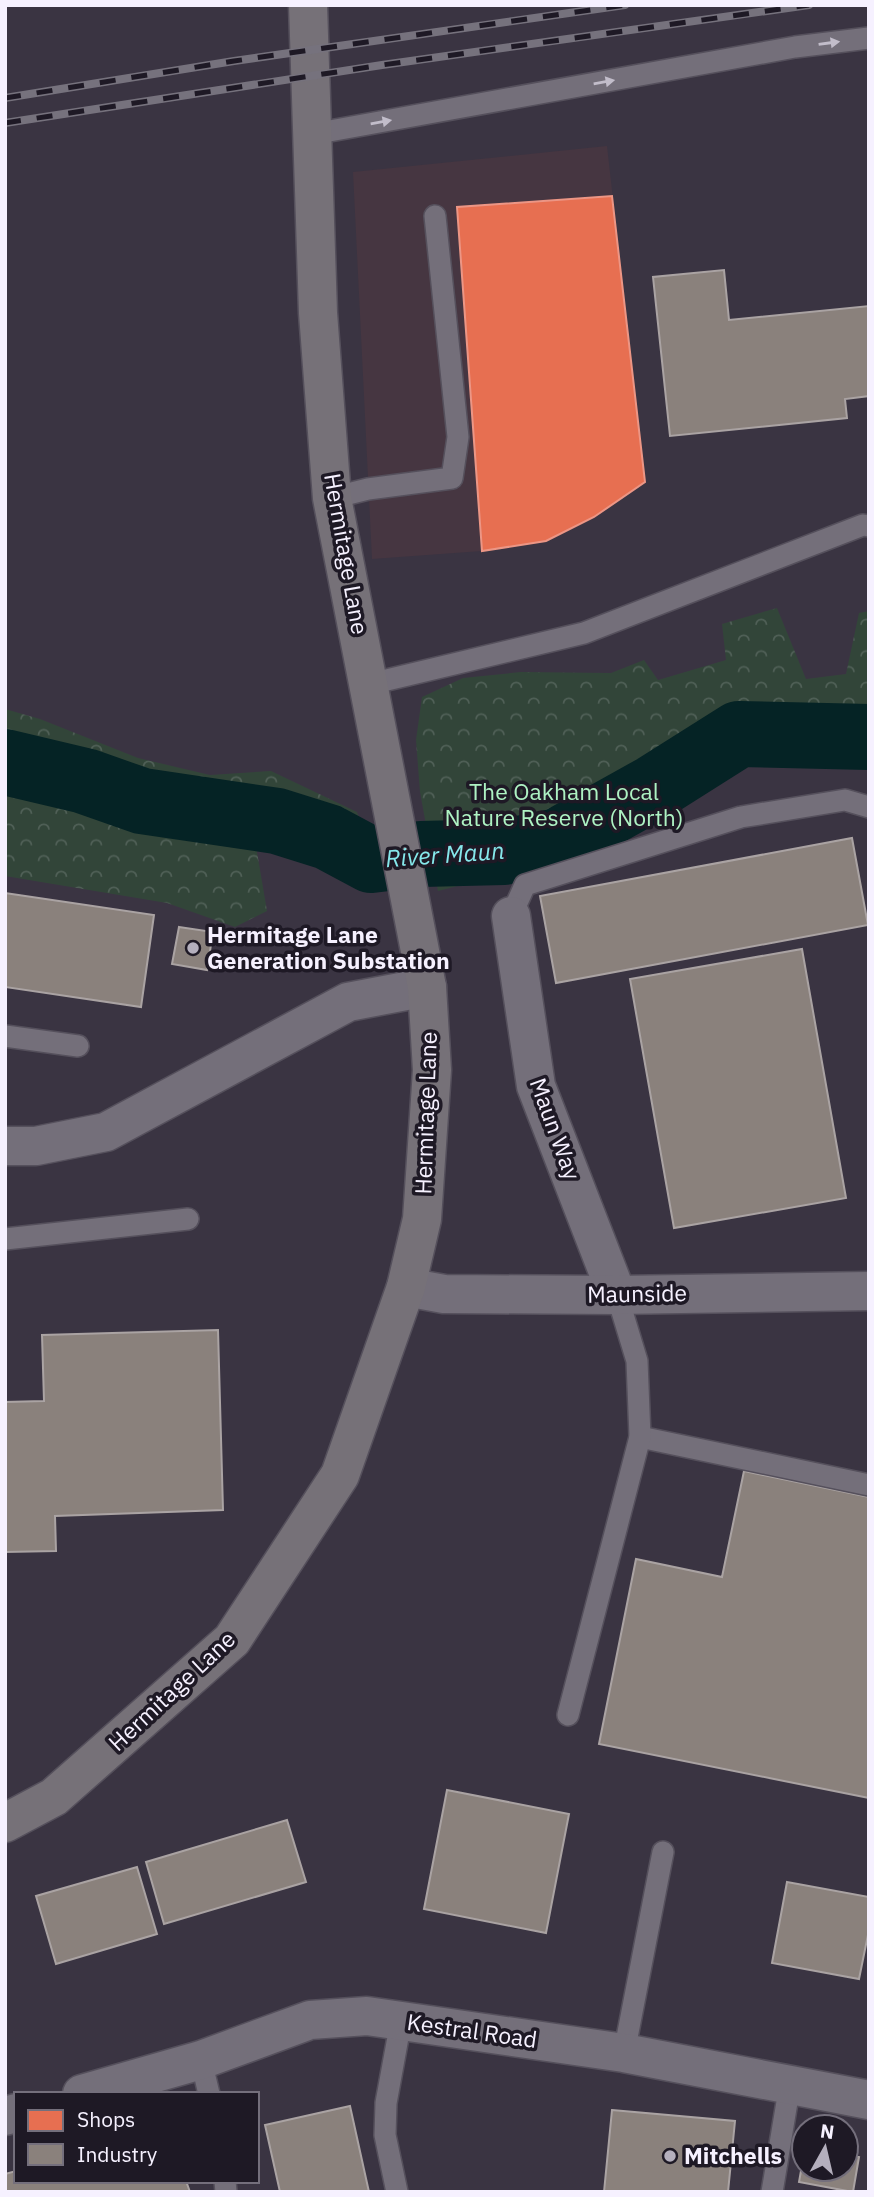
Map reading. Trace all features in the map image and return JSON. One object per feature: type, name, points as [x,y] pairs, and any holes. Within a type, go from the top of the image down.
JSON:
[{"type":"street","name":"Hermitage Lane","points":[[5,1823],[54,1797],[232,1640],[340,1475],[406,1287],[422,1219],[432,1070],[427,988],[332,498],[318,313],[308,5]]},
{"type":"street","name":"Maun Way","points":[[511,916],[536,1086],[617,1295]]},
{"type":"street","points":[[5,1146],[36,1146],[106,1132],[348,1002],[427,988]]},
{"type":"street","name":"Maunside","points":[[406,1287],[444,1294],[617,1295],[869,1291]]},
{"type":"street","name":"Kestral Road","points":[[96,2092],[205,2077],[310,2020],[368,2016],[624,2053],[869,2100]]},
{"type":"lane","points":[[313,134],[795,47],[869,38]]},
{"type":"lane","points":[[332,498],[368,489],[452,478],[458,437],[435,216]]},
{"type":"lane","points":[[370,684],[584,633],[837,534],[863,525],[869,526]]},
{"type":"lane","points":[[511,916],[525,885],[741,817],[845,800],[869,807]]},
{"type":"lane","points":[[5,1036],[78,1046]]},
{"type":"lane","points":[[5,1239],[188,1219]]},
{"type":"lane","points":[[568,1715],[639,1437],[637,1361],[617,1295]]},
{"type":"lane","points":[[639,1437],[869,1485]]},
{"type":"lane","points":[[624,2053],[663,1852]]},
{"type":"lane","points":[[397,2192],[385,2135],[386,2103],[401,2021]]},
{"type":"lane","points":[[772,2192],[790,2084]]},
{"type":"shaded area","points":[[607,146],[645,482],[594,517],[546,541],[482,551],[372,559],[353,172]]},
{"type":"green space","name":"The Oakham Local Nature Reserve (North)","points":[[777,608],[806,679],[846,674],[859,613],[869,611],[869,761],[724,764],[611,832],[601,849],[438,891],[420,792],[416,740],[422,697],[463,678],[521,672],[611,673],[644,660],[658,680],[726,660],[722,624]]},
{"type":"green space","points":[[5,709],[40,719],[138,758],[210,775],[271,771],[357,812],[368,842],[321,857],[266,835],[257,852],[267,911],[235,927],[167,903],[5,876]]},
{"type":"building: Shops","points":[[612,196],[645,482],[594,517],[546,541],[482,551],[457,207]]},
{"type":"building: Industry","points":[[724,270],[729,320],[869,306],[869,396],[845,399],[847,418],[670,436],[653,277]]},
{"type":"building: Industry","points":[[852,838],[868,925],[556,983],[540,896]]},
{"type":"building: Industry","points":[[5,893],[154,915],[141,1007],[5,987]]},
{"type":"building: Industry","name":"Hermitage Lane Generation Substation","points":[[179,927],[213,932],[207,970],[172,964]]},
{"type":"building: Industry","points":[[802,949],[846,1198],[674,1228],[630,979]]},
{"type":"building: Industry","points":[[218,1330],[223,1510],[55,1516],[56,1551],[5,1552],[5,1402],[44,1401],[42,1335]]},
{"type":"building: Industry","points":[[744,1471],[869,1497],[869,1798],[599,1744],[636,1559],[722,1577]]},
{"type":"building: Industry","points":[[447,1790],[569,1814],[546,1933],[424,1909]]},
{"type":"building: Industry","points":[[287,1820],[306,1882],[164,1924],[146,1862]]},
{"type":"building: Industry","points":[[137,1867],[157,1934],[56,1964],[36,1896]]},
{"type":"building: Industry","points":[[787,1882],[869,1897],[869,1930],[859,1979],[772,1963]]},
{"type":"building: Industry","points":[[350,2106],[369,2192],[280,2192],[265,2125]]},
{"type":"building: Industry","name":"Mitchells","points":[[612,2110],[735,2121],[728,2192],[604,2192]]},
{"type":"building: Industry","points":[[14,2172],[14,2183],[187,2183],[190,2192],[5,2192],[5,2174]]},
{"type":"building: Industry","points":[[804,2183],[855,2183],[853,2192]]},
{"type":"waterway","name":"River Maun","points":[[5,762],[85,781],[142,801],[277,821],[328,837],[371,860],[421,854],[504,852],[558,841],[655,787],[739,734],[869,737]]},
{"type":"railway","points":[[5,98],[234,61],[625,5]]},
{"type":"railway","points":[[5,123],[382,65],[809,5]]},
{"type":"place","name":"Hermitage Lane Generation Substation","points":[[193,948]]},
{"type":"place","name":"Mitchells","points":[[670,2156]]}]
